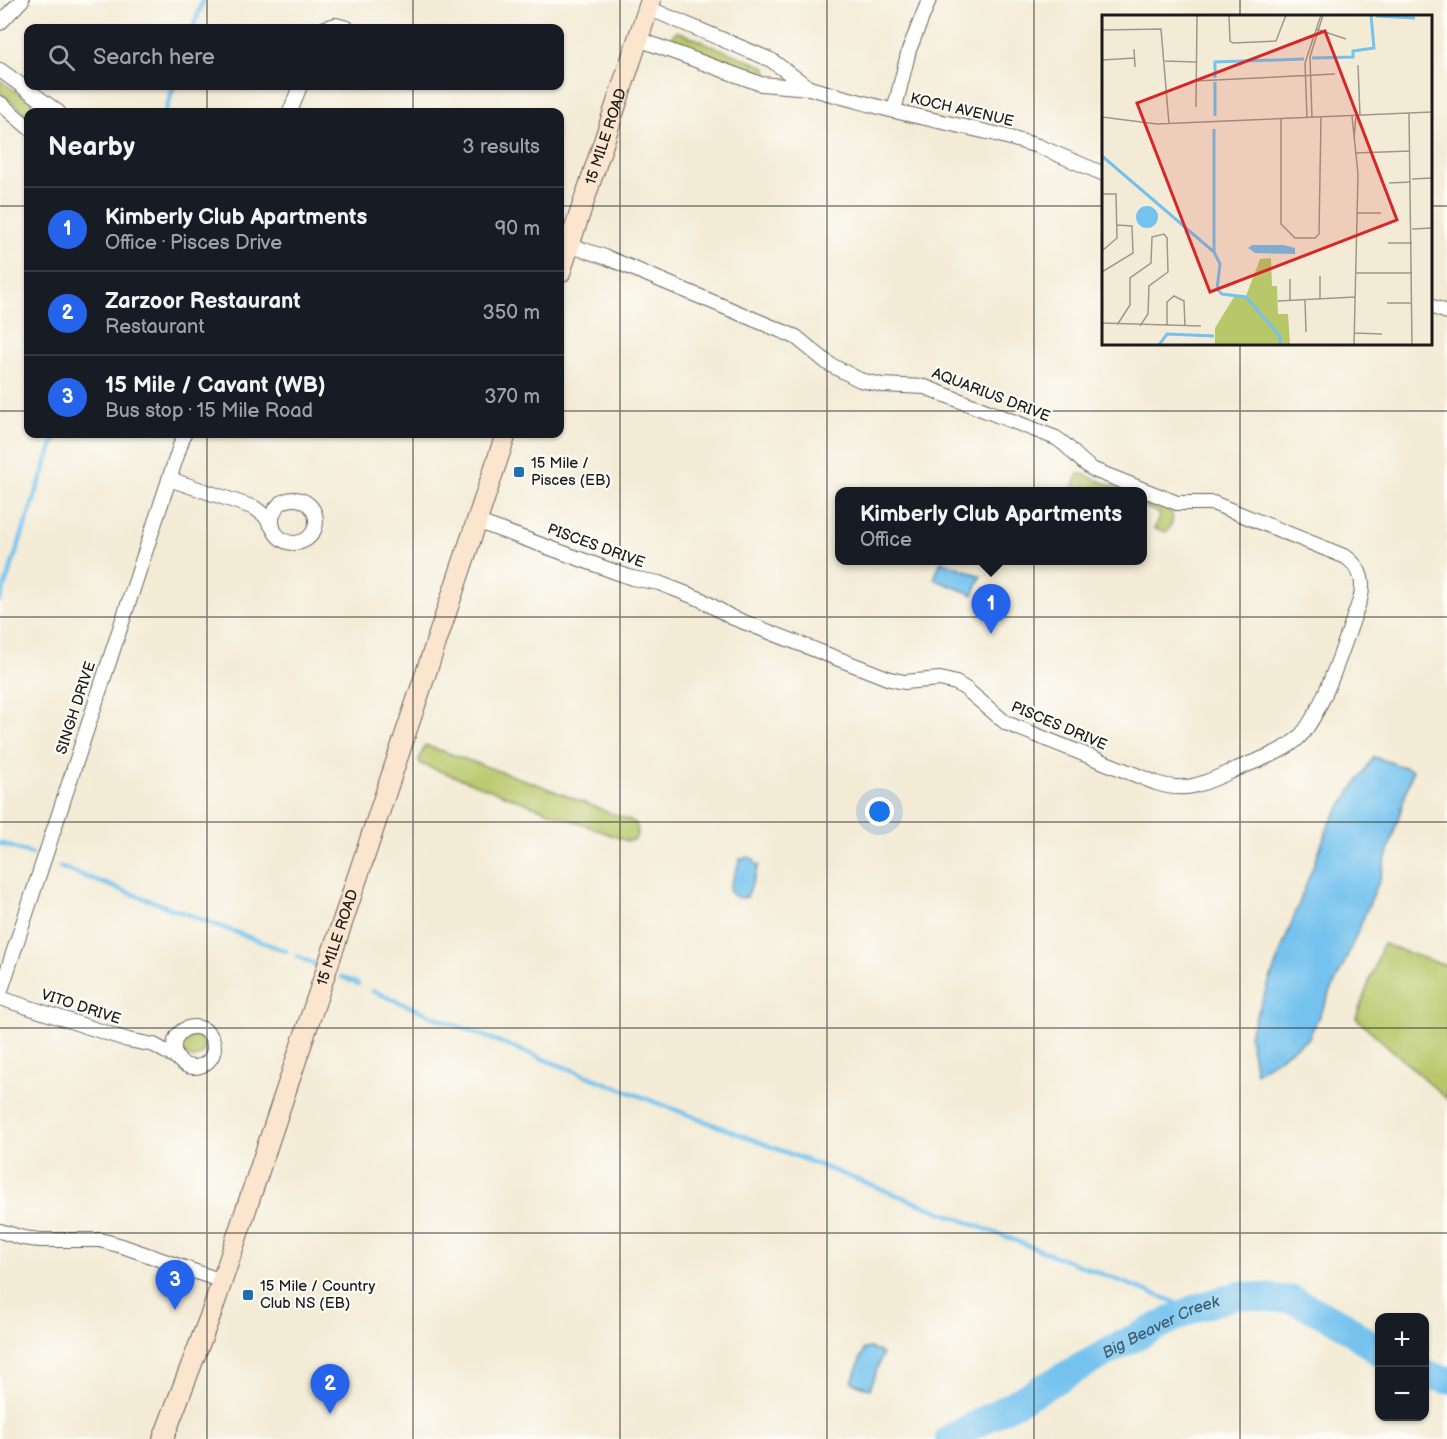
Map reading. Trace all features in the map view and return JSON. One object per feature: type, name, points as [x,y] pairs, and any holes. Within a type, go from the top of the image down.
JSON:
[{"type":"main road","name":"15 MILE ROAD","points":[[564,261],[649,4]]},
{"type":"main road","name":"15 MILE ROAD","points":[[163,1439],[193,1364],[222,1281],[505,438]]},
{"type":"street","points":[[0,23],[22,0]]},
{"type":"street","points":[[894,111],[904,65],[929,0]]},
{"type":"street","name":"KOCH AVENUE","points":[[649,4],[771,60],[809,88]]},
{"type":"street","name":"KOCH AVENUE","points":[[638,39],[761,84],[809,88],[894,111],[996,134],[1038,146],[1102,173]]},
{"type":"street","points":[[0,70],[24,87]]},
{"type":"street","points":[[28,90],[52,108]]},
{"type":"street","points":[[292,108],[298,90]]},
{"type":"street","points":[[0,103],[24,124]]},
{"type":"street","name":"AQUARIUS DRIVE","points":[[569,245],[608,258],[796,337],[829,364],[860,380],[882,386],[925,387],[1056,438],[1067,446],[1084,465],[1137,487]]},
{"type":"street","points":[[1432,306],[1447,312]]},
{"type":"street","name":"SINGH DRIVE","points":[[0,993],[183,438]]},
{"type":"street","points":[[169,479],[255,508],[268,508],[297,498],[315,511],[316,526],[308,538],[295,543],[282,539],[265,516],[255,508]]},
{"type":"street","name":"AQUARIUS DRIVE","points":[[1147,491],[1177,503],[1213,503],[1346,557],[1357,567],[1360,574]]},
{"type":"street","points":[[274,528],[273,514],[282,502]]},
{"type":"street","name":"PISCES DRIVE","points":[[476,521],[632,578],[659,583],[706,602],[731,617],[890,679],[904,682],[945,680],[956,683],[1006,723],[1156,783],[1178,789],[1199,786],[1287,746],[1306,731],[1319,709],[1360,600],[1363,583],[1360,574]]},
{"type":"street","name":"VITO DRIVE","points":[[0,998],[128,1040],[154,1044],[182,1063],[195,1067],[207,1062],[214,1049],[211,1036],[202,1028],[189,1027],[166,1041],[154,1044]]},
{"type":"street","points":[[177,1058],[173,1045],[178,1033]]},
{"type":"street","points":[[0,1231],[40,1240],[100,1240],[222,1281]]},
{"type":"green space","points":[[676,32],[765,67],[767,73],[762,76],[675,42],[673,35]]},
{"type":"green space","points":[[0,80],[38,108],[24,108],[24,113],[0,92]]},
{"type":"green space","points":[[1078,474],[1083,474],[1114,487],[1094,487],[1073,487]]},
{"type":"green space","points":[[1147,500],[1168,509],[1171,513],[1173,518],[1166,532],[1154,529],[1160,514],[1147,508]]},
{"type":"green space","points":[[425,745],[539,785],[634,822],[638,829],[637,835],[634,840],[627,841],[421,764],[419,760]]},
{"type":"green space","points":[[1383,944],[1447,966],[1447,1099],[1356,1018]]},
{"type":"green space","points":[[193,1036],[201,1039],[204,1047],[201,1055],[193,1058],[185,1055],[182,1047],[185,1039]]},
{"type":"water","points":[[939,565],[952,565],[981,576],[973,595],[934,579]]},
{"type":"water","points":[[1374,757],[1413,770],[1379,881],[1344,964],[1308,1039],[1256,1073],[1249,1035],[1330,822]]},
{"type":"water","points":[[748,857],[754,859],[755,864],[759,865],[747,897],[739,898],[729,890],[740,859]]},
{"type":"water","points":[[870,1348],[882,1355],[870,1389],[852,1382],[864,1349]]},
{"type":"waterway","points":[[194,24],[203,0]]},
{"type":"waterway","points":[[166,108],[173,90]]},
{"type":"waterway","points":[[0,600],[55,438]]},
{"type":"waterway","points":[[0,843],[32,854]]},
{"type":"waterway","points":[[60,867],[286,951]]},
{"type":"waterway","points":[[297,956],[316,965]]},
{"type":"waterway","points":[[342,977],[358,984]]},
{"type":"waterway","points":[[373,991],[442,1020],[1193,1309]]},
{"type":"waterway","name":"Big Beaver Creek","points":[[949,1439],[1128,1341],[1193,1309],[1238,1295],[1293,1300],[1343,1324],[1375,1349]]},
{"type":"waterway","name":"Big Beaver Creek","points":[[1429,1375],[1447,1380]]},
{"type":"place","name":"15 Mile / Pisces (EB)","points":[[519,472]]},
{"type":"place","name":"Kimberly Club Apartments","points":[[991,634]]},
{"type":"place","name":"15 Mile / Country Club NS (EB)","points":[[248,1295]]},
{"type":"place","name":"15 Mile / Cavant (WB)","points":[[175,1310]]},
{"type":"place","name":"Zarzoor Restaurant","points":[[330,1414]]}]
